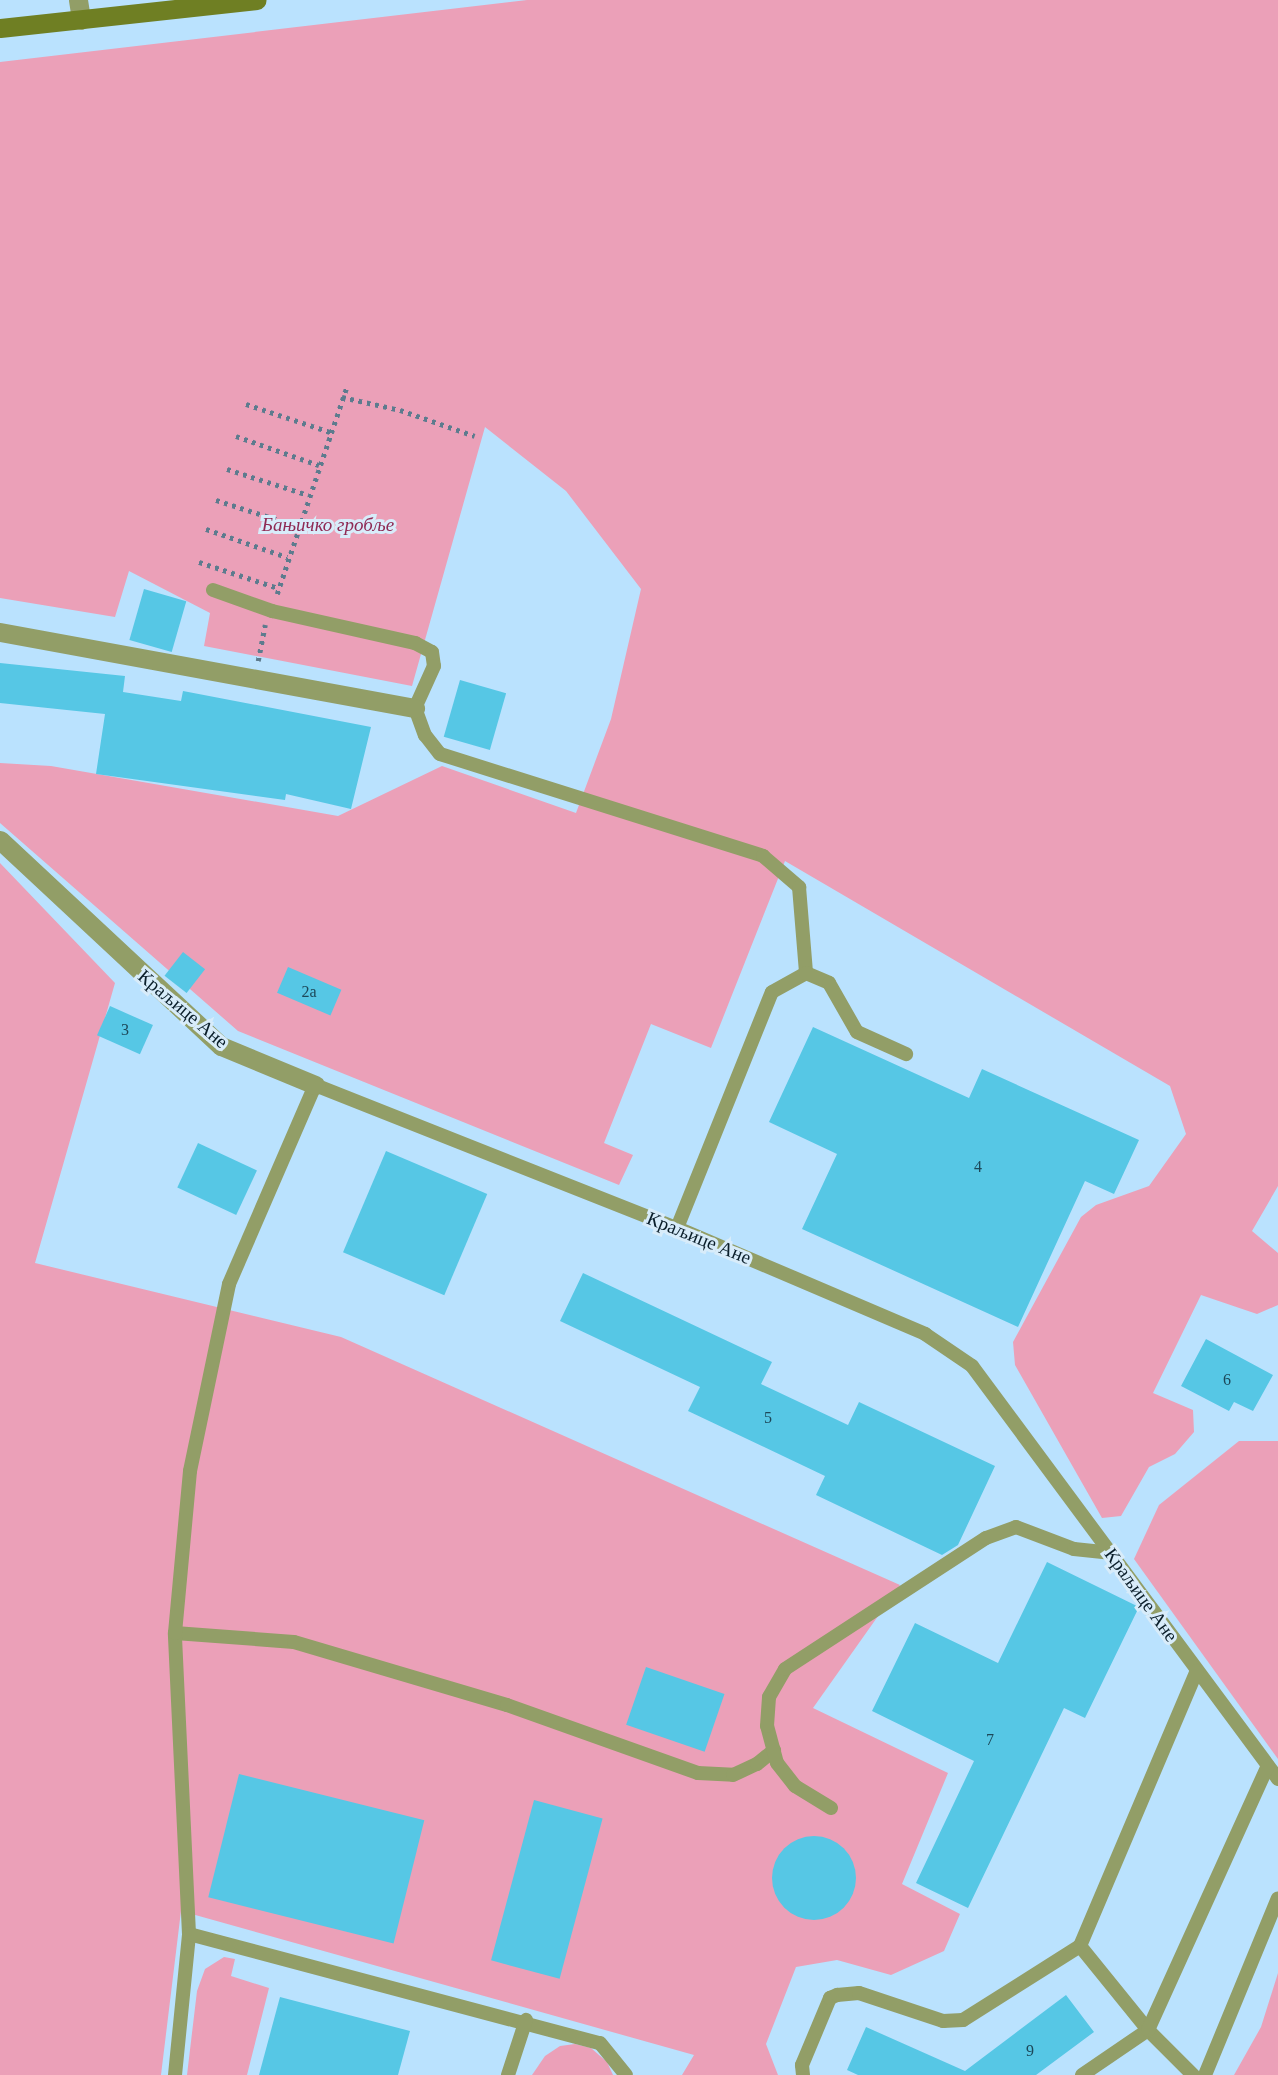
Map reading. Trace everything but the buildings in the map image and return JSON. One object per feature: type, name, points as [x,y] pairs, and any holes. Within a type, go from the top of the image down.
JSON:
[{"type":"main road","points":[[0,28],[79,10],[256,0]]},
{"type":"street","points":[[0,632],[415,708]]},
{"type":"street","name":"Краљице Ане","points":[[0,840],[221,1046],[314,1085]]},
{"type":"lane","points":[[213,590],[270,611],[415,643],[432,652],[434,666],[415,708],[425,735],[440,754],[763,856],[799,887],[806,973]]},
{"type":"lane","points":[[806,973],[829,983],[857,1032],[906,1054]]},
{"type":"lane","points":[[677,1228],[772,992],[806,973]]},
{"type":"lane","points":[[175,2075],[189,1934],[176,1633],[190,1471],[229,1284],[314,1085]]},
{"type":"lane","name":"Краљице Ане","points":[[314,1085],[677,1228],[925,1334],[972,1366],[1278,1779]]},
{"type":"lane","points":[[831,1808],[795,1786],[774,1751],[767,1726],[769,1697],[785,1670],[986,1538],[1016,1527],[1074,1549],[1110,1553]]},
{"type":"lane","points":[[176,1633],[294,1642],[429,1680],[698,1773],[733,1775],[757,1764],[774,1751]]},
{"type":"lane","points":[[803,2075],[802,2065],[830,1998],[837,1994],[859,1993],[943,2021],[963,2020],[1080,1946],[1197,1671]]},
{"type":"lane","points":[[1082,2075],[1148,2030],[1268,1766]]},
{"type":"lane","points":[[1205,2075],[1278,1898]]},
{"type":"lane","points":[[189,1934],[526,2020],[600,2042],[626,2075]]},
{"type":"lane","points":[[1080,1946],[1148,2030],[1193,2075]]},
{"type":"lane","points":[[508,2075],[526,2020]]},
{"type":"path","points":[[255,679],[270,611],[346,386]]},
{"type":"path","points":[[342,397],[400,410],[475,436]]},
{"type":"path","points":[[246,404],[330,432]]},
{"type":"path","points":[[236,436],[319,465]]},
{"type":"path","points":[[227,469],[308,495]]},
{"type":"path","points":[[216,500],[297,526]]},
{"type":"path","points":[[206,529],[287,557]]},
{"type":"path","points":[[199,562],[278,588]]},
{"type":"green space","name":"Бањичко гробље","points":[[527,0],[1278,0],[1278,1186],[1252,1231],[1278,1253],[1278,1305],[1257,1314],[1201,1295],[1153,1393],[1193,1410],[1194,1432],[1175,1454],[1149,1467],[1121,1516],[1102,1518],[1015,1365],[1013,1342],[1081,1217],[1096,1205],[1149,1186],[1186,1134],[1170,1086],[785,861],[711,1048],[651,1024],[604,1143],[633,1155],[619,1185],[238,1031],[0,823],[0,763],[51,766],[338,816],[442,766],[576,813],[611,719],[641,589],[566,491],[485,427],[412,686],[204,646],[210,613],[129,571],[115,617],[0,598],[0,62]]},
{"type":"green space","points":[[0,863],[115,983],[35,1263],[341,1337],[900,1585],[813,1708],[948,1773],[902,1884],[960,1914],[944,1951],[891,1975],[837,1960],[796,1967],[766,2044],[778,2075],[682,2075],[694,2055],[181,1911],[161,2075],[0,2075]]},
{"type":"green space","points":[[1239,1441],[1278,1441],[1278,1759],[1134,1559],[1159,1505]]},
{"type":"green space","points":[[224,1957],[235,1959],[231,1976],[269,1988],[247,2075],[187,2075],[197,1991],[205,1969]]},
{"type":"green space","points":[[1278,1973],[1278,2075],[1234,2075],[1261,2027]]},
{"type":"green space","points":[[575,2044],[591,2048],[607,2062],[613,2075],[532,2075],[545,2056],[560,2046]]}]
